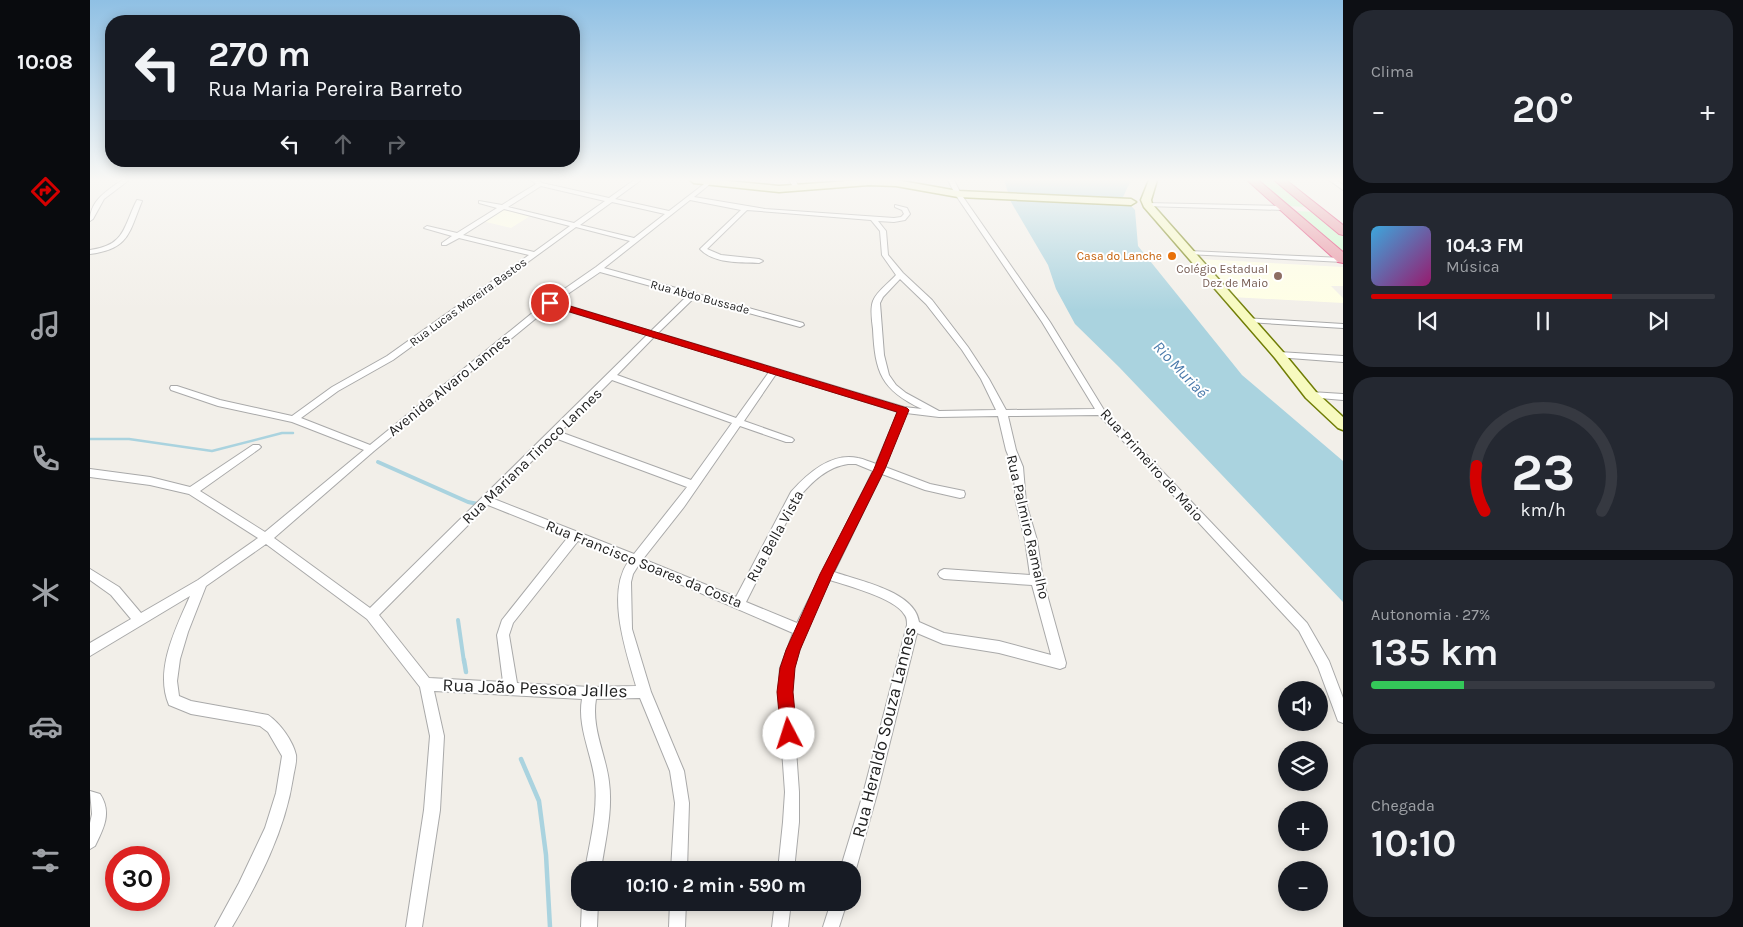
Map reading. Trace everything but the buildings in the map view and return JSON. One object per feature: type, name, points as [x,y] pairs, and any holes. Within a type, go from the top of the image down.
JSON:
[{"type":"highway","points":[[1301,223],[1343,260]]},
{"type":"street","points":[[90,252],[120,243],[129,223]]},
{"type":"street","points":[[444,244],[476,223]]},
{"type":"street","points":[[572,223],[635,240]]},
{"type":"street","name":"Avenida Alvaro Lannes","points":[[90,650],[202,583],[266,538],[371,449],[550,303],[599,269],[655,223]]},
{"type":"street","points":[[730,223],[702,249],[707,253],[725,258],[760,261]]},
{"type":"street","name":"Rua Palmiro Ramalho","points":[[877,223],[883,231],[885,255],[900,274],[929,302],[985,380],[1002,412],[1011,450],[1018,467],[1021,503],[1032,540],[1037,580],[1060,663],[999,647],[943,638],[913,625]]},
{"type":"street","name":"Rua Primeiro de Maio","points":[[978,223],[1046,322],[1101,412],[1303,627],[1324,665],[1343,716]]},
{"type":"street","points":[[1157,223],[1167,230]]},
{"type":"street","points":[[1162,223],[1279,355],[1311,395],[1343,425]]},
{"type":"street","name":"Rua Lucas Moreira Bastos","points":[[294,418],[335,390],[404,348],[575,224]]},
{"type":"street","points":[[427,228],[534,254]]},
{"type":"street","points":[[1189,252],[1343,260]]},
{"type":"street","name":"Rua Abdo Bussade","points":[[599,269],[800,326]]},
{"type":"street","points":[[900,274],[876,303],[884,374],[896,390],[939,414]]},
{"type":"street","name":"Rua Mariana Tinoco Lannes","points":[[371,615],[613,377],[692,296]]},
{"type":"street","points":[[550,303],[655,333],[903,410],[939,414],[1101,412]]},
{"type":"street","points":[[1247,320],[1343,326]]},
{"type":"street","points":[[1279,355],[1343,359]]},
{"type":"street","points":[[679,861],[682,804],[677,771],[644,692],[626,630],[625,582],[627,573],[635,561],[657,535],[775,370]]},
{"type":"street","points":[[613,377],[789,440]]},
{"type":"street","points":[[174,388],[218,403],[294,418],[371,449]]},
{"type":"street","points":[[1311,395],[1343,398]]},
{"type":"street","points":[[787,861],[792,792],[785,692],[787,668],[800,630],[879,469],[903,410]]},
{"type":"street","points":[[555,434],[693,485]]},
{"type":"street","points":[[192,491],[256,448]]},
{"type":"street","name":"Rua Bella Vista","points":[[739,603],[788,508],[803,486],[828,466],[845,460],[857,461],[929,487],[960,494]]},
{"type":"street","points":[[90,472],[150,481],[192,491],[266,538],[371,615],[426,684],[437,736],[432,810],[414,927]]},
{"type":"street","name":"Rua Francisco Soares da Costa","points":[[486,500],[739,603],[800,630]]},
{"type":"street","points":[[510,688],[503,635],[508,620],[576,536]]},
{"type":"street","points":[[90,574],[116,591],[140,620]]},
{"type":"street","name":"Rua Heraldo Souza Lannes","points":[[827,574],[896,600],[913,616],[913,625],[870,794],[851,861]]},
{"type":"street","points":[[944,574],[1037,580]]},
{"type":"street","points":[[202,583],[187,618],[172,664],[170,679],[174,700],[191,707],[263,720],[273,727],[289,756],[283,793],[272,830],[245,889],[223,927]]},
{"type":"street","name":"Rua João Pessoa Jalles","points":[[426,684],[590,693],[644,692]]},
{"type":"street","points":[[590,693],[587,702],[589,721],[594,749],[600,767],[603,799],[594,861]]},
{"type":"street","points":[[90,798],[95,799],[99,804],[99,816],[90,841]]},
{"type":"street","points":[[589,927],[590,911]]},
{"type":"street","points":[[677,927],[678,911]]},
{"type":"street","points":[[780,927],[782,911]]},
{"type":"street","points":[[831,927],[836,911]]},
{"type":"shaded area","points":[[491,223],[519,223],[511,228]]},
{"type":"shaded area","name":"Colégio Estadual Dez de Maio","points":[[1198,259],[1343,267],[1343,286],[1331,286],[1343,298],[1343,303],[1231,297]]},
{"type":"green space","points":[[1310,223],[1330,223],[1343,234],[1343,252]]},
{"type":"water","name":"Rio Muriaé","points":[[1023,223],[1136,223],[1138,246],[1242,375],[1343,461],[1343,602],[1119,367],[1075,324],[1056,289],[1048,265]]},
{"type":"waterway","points":[[90,439],[129,439],[212,451],[282,433],[293,433]]},
{"type":"waterway","points":[[378,462],[468,502],[478,504]]},
{"type":"waterway","points":[[458,620],[464,662]]},
{"type":"waterway","points":[[464,660],[466,672]]},
{"type":"waterway","points":[[521,759],[539,801],[546,855],[550,927]]},
{"type":"place","name":"Casa do Lanche","points":[[1172,256]]},
{"type":"place","name":"Colégio Estadual Dez de Maio","points":[[1278,276]]},
{"type":"route","points":[[550,303],[655,333],[903,410],[879,469],[800,630],[787,668],[785,692],[789,734]]}]
